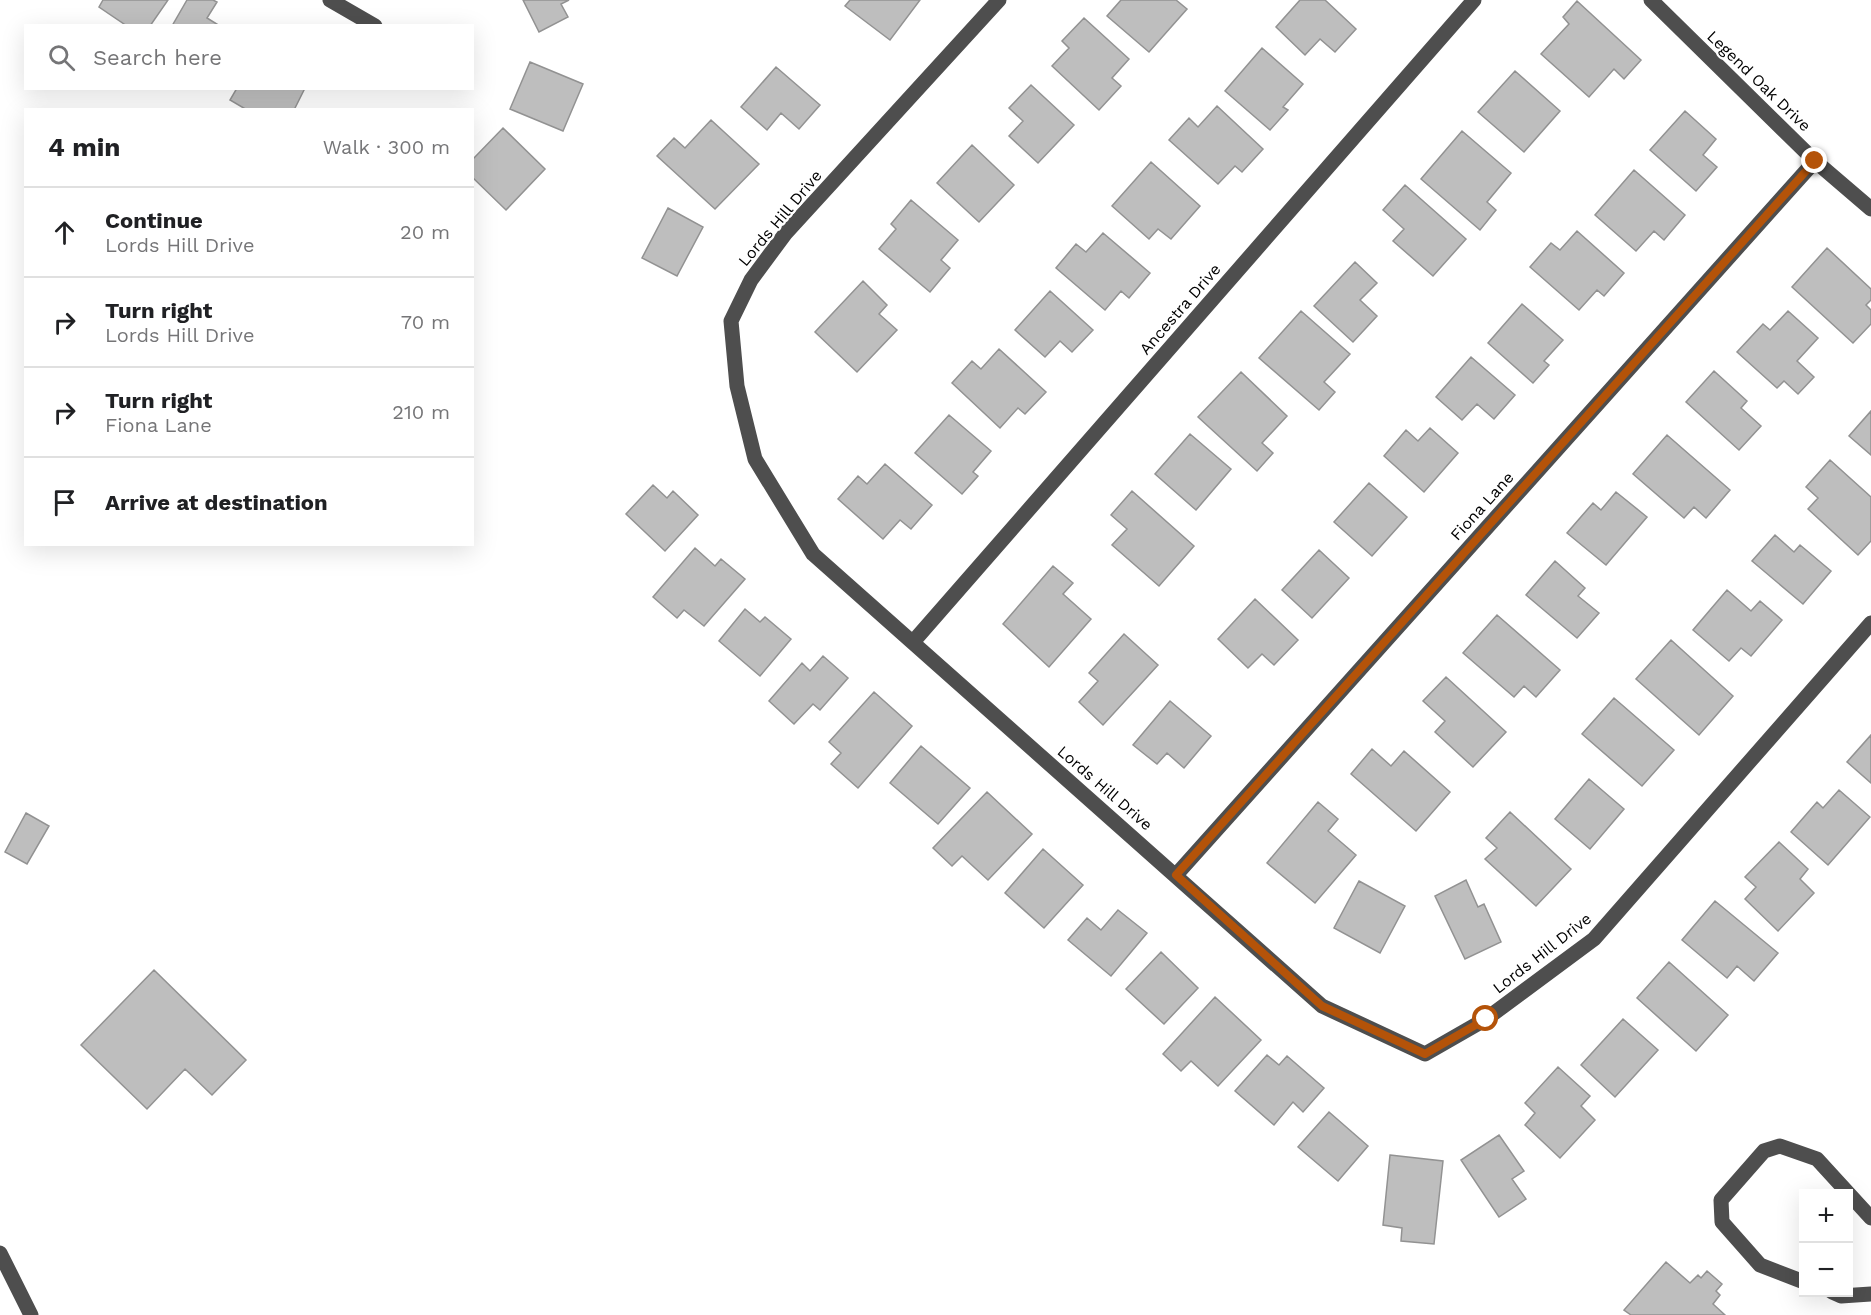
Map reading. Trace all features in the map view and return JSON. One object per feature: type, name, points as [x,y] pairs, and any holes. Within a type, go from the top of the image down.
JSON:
[{"type":"street","points":[[330,0],[372,24]]},
{"type":"street","name":"Lords Hill Drive","points":[[999,0],[786,234],[751,280],[731,321],[737,386],[755,459],[813,554],[1322,1006],[1425,1054],[1486,1019],[1594,939],[1871,623]]},
{"type":"street","name":"Ancestra Drive","points":[[913,642],[1474,0]]},
{"type":"street","name":"Legend Oak Drive","points":[[1651,0],[1815,161],[1871,209]]},
{"type":"street","name":"Fiona Lane","points":[[1176,875],[1815,161]]},
{"type":"street","points":[[1799,1280],[1760,1265],[1722,1222],[1721,1200],[1764,1151],[1780,1146],[1817,1159],[1871,1218]]},
{"type":"street","points":[[0,1253],[31,1315]]},
{"type":"street","points":[[1853,1295],[1871,1294]]},
{"type":"building","points":[[103,0],[168,0],[151,24],[124,24],[99,7]]},
{"type":"building","points":[[187,0],[217,2],[207,18],[217,24],[173,24]]},
{"type":"building","points":[[523,0],[569,0],[561,4],[568,17],[539,32]]},
{"type":"building","points":[[850,0],[920,0],[890,40],[845,6]]},
{"type":"building","points":[[1121,0],[1176,0],[1187,9],[1149,52],[1107,16]]},
{"type":"building","points":[[1300,0],[1325,0],[1356,29],[1335,52],[1320,39],[1305,55],[1276,27]]},
{"type":"building","points":[[1577,1],[1641,60],[1624,79],[1614,69],[1589,97],[1541,54],[1569,24],[1563,17]]},
{"type":"building","points":[[1084,18],[1129,59],[1112,78],[1121,86],[1099,110],[1052,66],[1069,48],[1062,41]]},
{"type":"building","points":[[1262,48],[1303,84],[1283,107],[1288,110],[1270,130],[1225,91]]},
{"type":"building","points":[[530,62],[583,84],[563,131],[510,109]]},
{"type":"building","points":[[776,67],[820,105],[799,129],[781,113],[767,130],[741,107]]},
{"type":"building","points":[[1515,71],[1560,111],[1524,152],[1478,112]]},
{"type":"building","points":[[1031,85],[1074,125],[1038,163],[1009,136],[1023,121],[1009,108]]},
{"type":"building","points":[[236,90],[304,90],[295,108],[244,108],[230,100]]},
{"type":"building","points":[[1217,106],[1263,149],[1242,172],[1235,166],[1218,184],[1169,140],[1189,118],[1198,127]]},
{"type":"building","points":[[1685,111],[1716,139],[1703,155],[1717,167],[1696,191],[1650,150]]},
{"type":"building","points":[[711,120],[759,164],[715,209],[657,156],[674,138],[685,148]]},
{"type":"building","points":[[503,128],[545,169],[506,210],[474,179],[474,158]]},
{"type":"building","points":[[1462,131],[1511,173],[1487,202],[1496,210],[1480,230],[1421,179]]},
{"type":"building","points":[[972,145],[1014,185],[979,222],[937,183]]},
{"type":"building","points":[[1151,162],[1200,206],[1171,239],[1158,229],[1149,239],[1112,206]]},
{"type":"building","points":[[1634,170],[1685,215],[1664,240],[1654,231],[1636,251],[1595,215]]},
{"type":"building","points":[[1405,185],[1466,239],[1433,276],[1393,241],[1404,229],[1383,210]]},
{"type":"building","points":[[911,200],[958,240],[941,260],[950,268],[930,292],[879,249],[896,229],[891,224]]},
{"type":"building","points":[[668,208],[703,227],[677,276],[642,258]]},
{"type":"building","points":[[1577,231],[1624,273],[1604,296],[1597,290],[1579,310],[1530,267],[1551,243],[1560,250]]},
{"type":"building","points":[[1103,233],[1150,273],[1129,298],[1121,291],[1105,310],[1056,268],[1076,244],[1086,252]]},
{"type":"building","points":[[1827,248],[1871,289],[1871,300],[1866,305],[1871,310],[1871,324],[1853,343],[1792,287]]},
{"type":"building","points":[[1355,262],[1377,283],[1360,300],[1377,316],[1353,342],[1314,306]]},
{"type":"building","points":[[863,281],[887,305],[879,314],[897,330],[857,372],[815,332]]},
{"type":"building","points":[[1050,291],[1093,330],[1072,352],[1060,341],[1045,357],[1015,330]]},
{"type":"building","points":[[1522,304],[1563,340],[1544,361],[1549,365],[1533,383],[1488,343]]},
{"type":"building","points":[[1301,311],[1350,354],[1324,382],[1335,392],[1319,410],[1259,358]]},
{"type":"building","points":[[1788,311],[1818,338],[1797,361],[1814,377],[1798,394],[1784,381],[1777,388],[1737,352],[1763,324],[1770,330]]},
{"type":"building","points":[[999,349],[1046,392],[1025,414],[1018,408],[1000,428],[952,383],[972,361],[981,369]]},
{"type":"building","points":[[1471,357],[1515,395],[1494,419],[1477,404],[1462,420],[1436,397]]},
{"type":"building","points":[[1714,371],[1747,401],[1741,408],[1761,426],[1739,450],[1686,402]]},
{"type":"building","points":[[1241,372],[1287,416],[1262,443],[1273,453],[1257,471],[1198,417]]},
{"type":"building","points":[[1871,411],[1871,455],[1849,436]]},
{"type":"building","points":[[949,415],[991,451],[973,472],[978,476],[962,494],[915,453]]},
{"type":"building","points":[[1430,428],[1458,453],[1424,492],[1384,456],[1406,430],[1418,441]]},
{"type":"building","points":[[1190,434],[1231,469],[1196,510],[1155,474]]},
{"type":"building","points":[[1667,435],[1730,490],[1706,518],[1694,507],[1684,518],[1633,474]]},
{"type":"building","points":[[1830,460],[1871,497],[1871,541],[1858,555],[1808,509],[1818,498],[1806,487]]},
{"type":"building","points":[[885,464],[932,505],[911,529],[900,520],[883,539],[838,499],[858,476],[867,484]]},
{"type":"building","points":[[1369,483],[1407,517],[1372,556],[1334,522]]},
{"type":"building","points":[[653,485],[667,498],[673,491],[698,515],[665,551],[626,514]]},
{"type":"building","points":[[1132,491],[1194,546],[1159,586],[1112,545],[1127,529],[1111,515]]},
{"type":"building","points":[[1616,492],[1647,517],[1606,565],[1567,533],[1593,503],[1601,510]]},
{"type":"building","points":[[1775,535],[1794,552],[1800,545],[1831,571],[1803,604],[1752,561]]},
{"type":"building","points":[[695,548],[715,566],[721,559],[745,579],[704,626],[684,610],[677,618],[653,597]]},
{"type":"building","points":[[1319,550],[1349,578],[1312,618],[1282,590]]},
{"type":"building","points":[[1555,561],[1585,588],[1578,596],[1599,613],[1577,638],[1526,595]]},
{"type":"building","points":[[1053,566],[1073,583],[1063,594],[1091,619],[1049,667],[1003,624]]},
{"type":"building","points":[[1727,590],[1751,611],[1760,601],[1782,620],[1751,656],[1741,648],[1729,661],[1693,630]]},
{"type":"building","points":[[1255,599],[1298,640],[1274,665],[1262,654],[1248,668],[1218,639]]},
{"type":"building","points":[[745,609],[760,622],[765,617],[791,639],[760,676],[719,641]]},
{"type":"building","points":[[1497,615],[1560,670],[1536,697],[1524,686],[1514,697],[1463,653]]},
{"type":"building","points":[[1124,634],[1158,665],[1103,725],[1079,702],[1098,681],[1089,673]]},
{"type":"building","points":[[1671,640],[1733,696],[1699,735],[1636,679]]},
{"type":"building","points":[[823,656],[848,678],[820,710],[813,704],[794,724],[769,701],[802,663],[810,671]]},
{"type":"building","points":[[1446,677],[1506,732],[1473,767],[1435,732],[1445,721],[1423,701]]},
{"type":"building","points":[[874,692],[912,726],[858,788],[831,764],[841,753],[829,742]]},
{"type":"building","points":[[1614,698],[1674,750],[1642,786],[1582,734]]},
{"type":"building","points":[[1170,701],[1211,736],[1184,768],[1167,753],[1157,764],[1133,745]]},
{"type":"building","points":[[1871,735],[1871,783],[1847,762]]},
{"type":"building","points":[[921,746],[970,788],[938,824],[890,783]]},
{"type":"building","points":[[1372,749],[1391,766],[1404,751],[1450,792],[1416,831],[1351,774]]},
{"type":"building","points":[[1589,779],[1624,809],[1590,849],[1555,819]]},
{"type":"building","points":[[1839,790],[1870,817],[1828,865],[1791,832],[1817,802],[1823,808]]},
{"type":"building","points":[[987,792],[1032,834],[988,880],[962,856],[952,866],[933,848]]},
{"type":"building","points":[[1318,802],[1338,819],[1328,831],[1356,855],[1315,903],[1267,863]]},
{"type":"building","points":[[1510,812],[1571,869],[1536,906],[1485,859],[1497,848],[1486,838]]},
{"type":"building","points":[[26,813],[49,826],[27,864],[5,852]]},
{"type":"building","points":[[1779,842],[1808,869],[1800,879],[1814,893],[1778,931],[1745,899],[1756,887],[1745,877]]},
{"type":"building","points":[[1043,849],[1083,885],[1044,928],[1005,893]]},
{"type":"building","points":[[1466,880],[1478,907],[1484,904],[1501,942],[1465,959],[1435,896]]},
{"type":"building","points":[[1359,881],[1405,906],[1380,953],[1334,928]]},
{"type":"building","points":[[1715,901],[1778,953],[1754,981],[1737,966],[1727,978],[1682,940]]},
{"type":"building","points":[[1118,910],[1147,933],[1111,976],[1068,940],[1087,918],[1101,930]]},
{"type":"building","points":[[1161,952],[1198,988],[1164,1024],[1126,989]]},
{"type":"building","points":[[1669,962],[1728,1015],[1696,1051],[1637,998]]},
{"type":"building","points":[[154,970],[246,1060],[212,1095],[185,1069],[147,1109],[81,1045]]},
{"type":"building","points":[[1215,997],[1261,1040],[1218,1086],[1191,1061],[1181,1071],[1163,1054]]},
{"type":"building","points":[[1623,1019],[1658,1050],[1615,1097],[1581,1065]]},
{"type":"building","points":[[1267,1055],[1279,1065],[1287,1056],[1324,1088],[1303,1112],[1293,1102],[1274,1125],[1235,1091]]},
{"type":"building","points":[[1558,1067],[1590,1096],[1581,1106],[1595,1120],[1560,1158],[1525,1125],[1535,1113],[1525,1103]]},
{"type":"building","points":[[1329,1112],[1368,1146],[1338,1181],[1298,1147]]},
{"type":"building","points":[[1499,1135],[1524,1171],[1512,1179],[1526,1199],[1499,1217],[1461,1160]]},
{"type":"building","points":[[1390,1155],[1443,1161],[1434,1244],[1401,1241],[1402,1228],[1383,1225]]},
{"type":"building","points":[[1666,1262],[1690,1283],[1698,1275],[1701,1278],[1707,1271],[1722,1284],[1716,1291],[1720,1295],[1713,1304],[1725,1315],[1631,1315],[1624,1310]]},
{"type":"route","points":[[1486,1019],[1425,1054],[1322,1006],[1176,875],[1815,161]]}]
